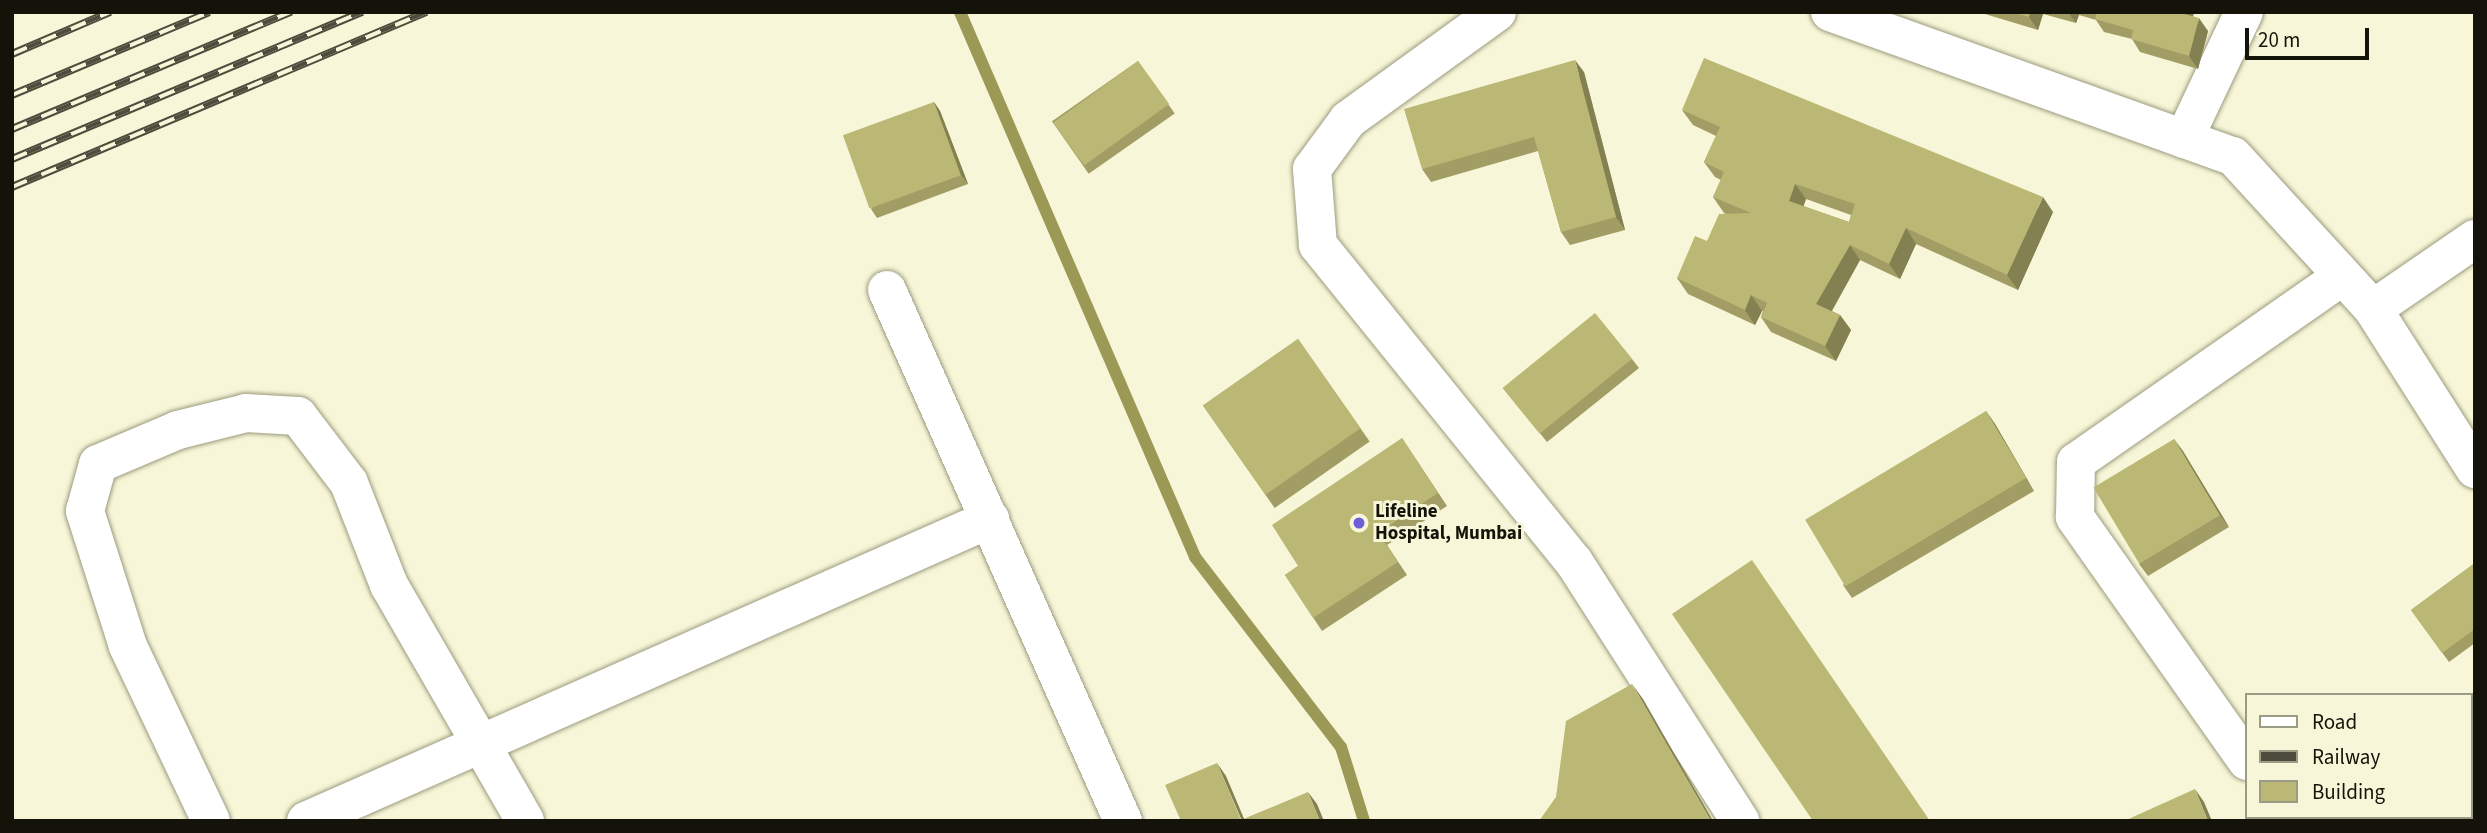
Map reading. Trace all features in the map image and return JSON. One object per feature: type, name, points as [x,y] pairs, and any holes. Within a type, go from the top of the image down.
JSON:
[{"type":"street","points":[[1497,12],[1348,120],[1312,169],[1318,245],[1574,562],[1740,821]]},
{"type":"street","points":[[1830,12],[2233,156],[2373,309],[2475,469]]},
{"type":"street","points":[[2184,139],[2244,12]]},
{"type":"street","points":[[2373,309],[2475,239]]},
{"type":"street","points":[[2246,760],[2075,517],[2076,462],[2343,276]]},
{"type":"street","points":[[887,290],[1123,821]]},
{"type":"street","points":[[211,821],[128,646],[85,511],[98,464],[178,429],[246,413],[298,416],[349,483],[389,585],[526,821]]},
{"type":"street","points":[[306,821],[990,519]]},
{"type":"building","points":[[2012,12],[2030,12],[2029,17]]},
{"type":"building","points":[[2097,12],[2182,12],[2199,18],[2189,56],[2131,39],[2133,30],[2095,19]]},
{"type":"building","points":[[1704,58],[2043,197],[2007,275],[1906,228],[1889,264],[1850,245],[1816,304],[1840,315],[1825,346],[1761,317],[1767,303],[1751,295],[1745,310],[1677,278],[1695,236],[1707,241],[1719,214],[1751,213],[1713,197],[1724,172],[1704,162],[1720,127],[1682,110]],"holes":[[[1795,184],[1855,204],[1849,222],[1789,201]]]},
{"type":"building","points":[[1575,60],[1616,217],[1561,232],[1534,137],[1422,169],[1404,109]]},
{"type":"building","points":[[1138,61],[1169,104],[1084,166],[1053,123]]},
{"type":"building","points":[[934,102],[961,175],[870,208],[843,135]]},
{"type":"building","points":[[1595,313],[1632,359],[1540,434],[1503,388]]},
{"type":"building","points":[[1298,339],[1361,428],[1265,495],[1203,406]]},
{"type":"building","points":[[1986,411],[2026,478],[1845,587],[1805,520]]},
{"type":"building","points":[[1402,438],[1438,493],[1378,533],[1398,562],[1313,618],[1285,575],[1298,566],[1272,525]]},
{"type":"building","points":[[2174,439],[2220,515],[2139,564],[2093,487]]},
{"type":"building","points":[[1752,560],[1930,821],[1813,821],[1672,614]]},
{"type":"building","points":[[2475,563],[2475,629],[2442,653],[2411,610]]},
{"type":"building","points":[[1632,684],[1711,821],[1539,821],[1556,797],[1566,721]]},
{"type":"building","points":[[1217,763],[1241,820],[1308,792],[1320,821],[1181,821],[1165,785]]},
{"type":"building","points":[[2195,789],[2208,821],[2124,821]]},
{"type":"waterway","points":[[960,12],[1195,557],[1341,747],[1364,821]]},
{"type":"railway","points":[[12,54],[110,12]]},
{"type":"railway","points":[[12,95],[209,12]]},
{"type":"railway","points":[[12,129],[291,12]]},
{"type":"railway","points":[[12,159],[362,12]]},
{"type":"railway","points":[[12,187],[427,12]]},
{"type":"place","name":"Lifeline Hospital, Mumbai","points":[[1359,523]]}]
